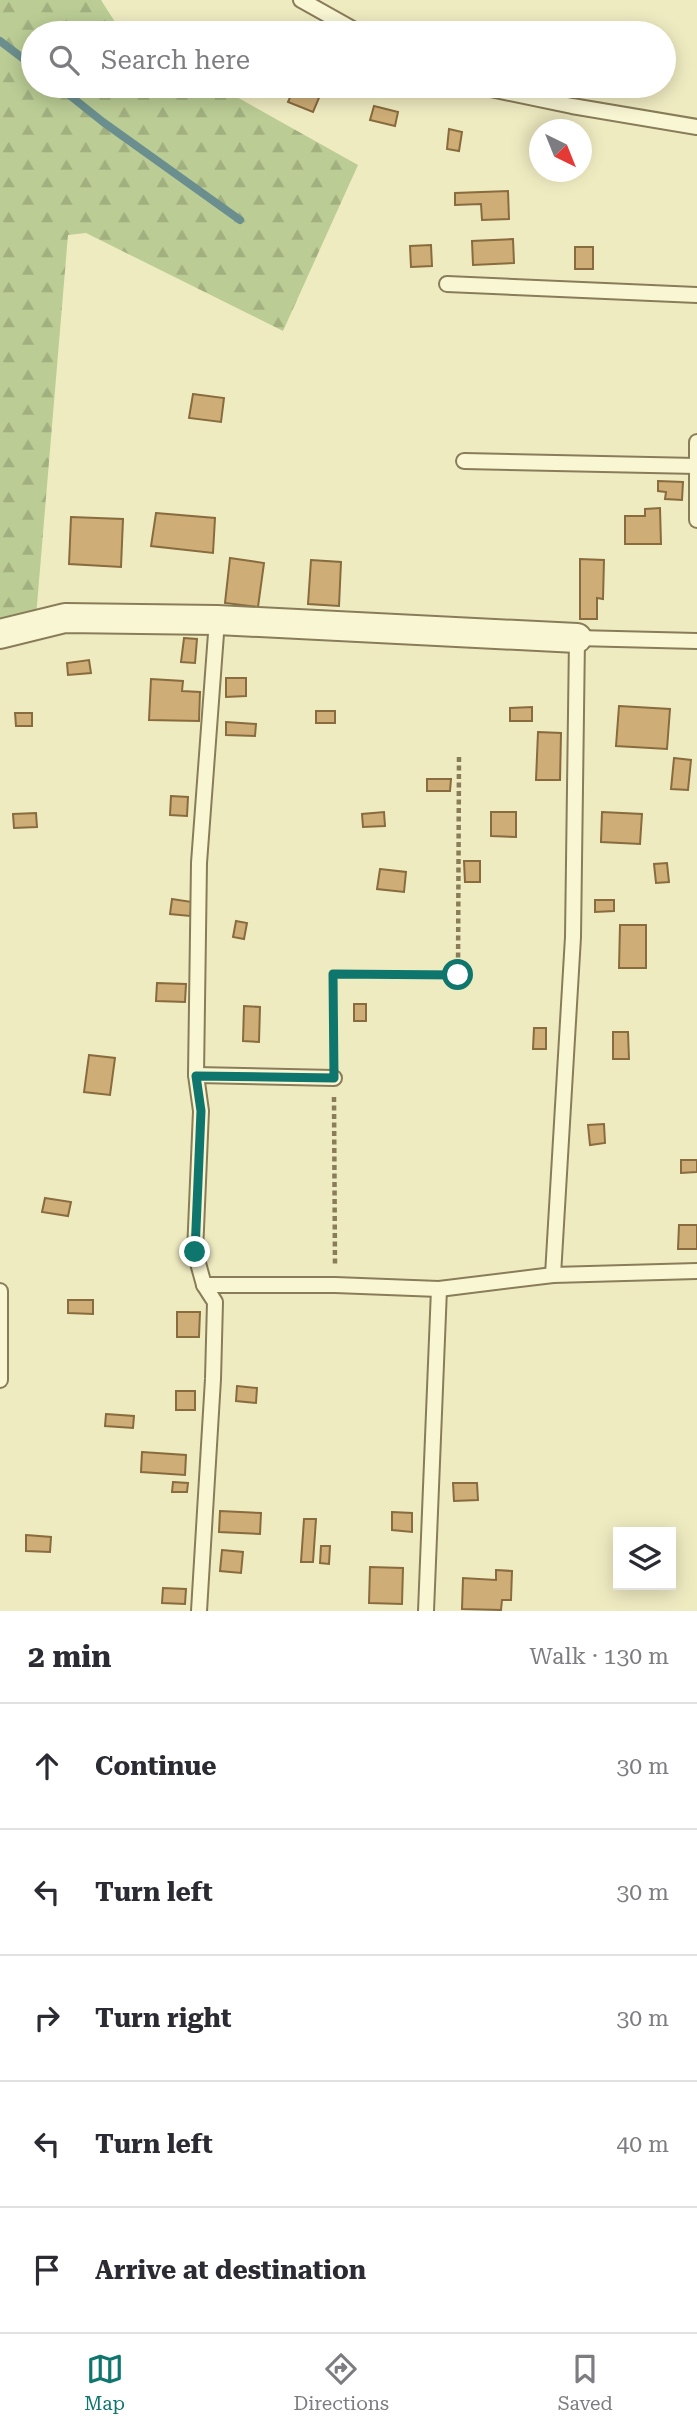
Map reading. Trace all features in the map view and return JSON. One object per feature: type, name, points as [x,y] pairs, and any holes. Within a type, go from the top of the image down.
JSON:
[{"type":"street","points":[[0,634],[65,618],[217,620],[577,638]]},
{"type":"lane","points":[[301,0],[339,21]]},
{"type":"lane","points":[[534,98],[697,127]]},
{"type":"lane","points":[[447,284],[697,295]]},
{"type":"lane","points":[[697,442],[697,520]]},
{"type":"lane","points":[[464,461],[697,466]]},
{"type":"lane","points":[[199,1611],[215,1302],[204,1285],[195,1252],[201,1111],[196,1076],[200,863],[217,620]]},
{"type":"lane","points":[[554,1275],[573,937],[577,638],[697,641]]},
{"type":"lane","points":[[196,1076],[334,1078]]},
{"type":"lane","points":[[204,1285],[335,1285],[439,1289],[554,1275],[697,1271]]},
{"type":"lane","points":[[426,1611],[439,1289]]},
{"type":"lane","points":[[0,1291],[0,1380]]},
{"type":"path","points":[[335,1285],[333,974],[458,975],[459,755]]},
{"type":"green space","points":[[0,0],[101,0],[114,21],[21,21],[21,98],[238,98],[358,165],[283,331],[86,233],[68,235],[36,617],[0,629]]},
{"type":"building","points":[[290,98],[319,98],[313,112],[288,102]]},
{"type":"building","points":[[374,106],[398,112],[395,126],[370,120]]},
{"type":"building","points":[[449,129],[462,132],[459,151],[447,149]]},
{"type":"building","points":[[508,191],[509,219],[482,220],[481,204],[455,205],[455,193]]},
{"type":"building","points":[[513,239],[514,263],[473,265],[472,241]]},
{"type":"building","points":[[431,245],[432,266],[411,267],[410,246]]},
{"type":"building","points":[[575,247],[593,247],[593,269],[575,269]]},
{"type":"building","points":[[193,394],[224,398],[221,422],[189,418]]},
{"type":"building","points":[[658,481],[683,482],[682,500],[665,499],[666,492],[658,491]]},
{"type":"building","points":[[660,508],[661,544],[625,544],[625,516],[645,516],[645,509]]},
{"type":"building","points":[[156,513],[215,518],[213,553],[151,546]]},
{"type":"building","points":[[71,517],[123,519],[121,567],[69,564]]},
{"type":"building","points":[[230,558],[264,563],[258,607],[225,603]]},
{"type":"building","points":[[580,559],[604,560],[603,599],[597,598],[597,619],[580,619]]},
{"type":"building","points":[[311,560],[341,562],[339,606],[308,604]]},
{"type":"building","points":[[184,638],[197,639],[195,663],[181,662]]},
{"type":"building","points":[[89,660],[91,673],[68,675],[67,663]]},
{"type":"building","points":[[226,678],[246,678],[246,696],[226,697]]},
{"type":"building","points":[[151,679],[183,681],[182,691],[200,692],[199,721],[149,720]]},
{"type":"building","points":[[619,706],[670,709],[667,749],[616,746]]},
{"type":"building","points":[[532,707],[532,721],[510,721],[510,708]]},
{"type":"building","points":[[316,711],[335,711],[335,723],[316,723]]},
{"type":"building","points":[[15,713],[32,713],[32,726],[16,726]]},
{"type":"building","points":[[226,722],[256,724],[255,736],[226,735]]},
{"type":"building","points":[[538,732],[561,733],[560,780],[536,780]]},
{"type":"building","points":[[674,758],[691,760],[688,790],[671,789]]},
{"type":"building","points":[[427,779],[451,779],[450,791],[427,791]]},
{"type":"building","points":[[171,796],[188,797],[187,816],[170,815]]},
{"type":"building","points":[[384,812],[385,826],[363,827],[362,814]]},
{"type":"building","points":[[491,812],[516,812],[516,837],[491,836]]},
{"type":"building","points":[[602,812],[642,814],[640,844],[601,842]]},
{"type":"building","points":[[36,813],[37,827],[14,828],[13,814]]},
{"type":"building","points":[[464,861],[480,861],[480,882],[465,882]]},
{"type":"building","points":[[667,863],[669,882],[656,883],[654,864]]},
{"type":"building","points":[[380,869],[406,872],[404,892],[377,889]]},
{"type":"building","points":[[172,899],[192,902],[190,916],[170,914]]},
{"type":"building","points":[[595,900],[614,900],[614,911],[595,912]]},
{"type":"building","points":[[236,921],[247,923],[244,939],[233,937]]},
{"type":"building","points":[[620,925],[646,925],[646,968],[619,968]]},
{"type":"building","points":[[157,983],[186,984],[185,1002],[156,1001]]},
{"type":"building","points":[[354,1004],[366,1004],[366,1021],[354,1021]]},
{"type":"building","points":[[244,1006],[260,1007],[259,1042],[243,1041]]},
{"type":"building","points":[[534,1028],[546,1028],[546,1049],[533,1049]]},
{"type":"building","points":[[613,1032],[628,1032],[629,1059],[613,1059]]},
{"type":"building","points":[[89,1055],[115,1058],[110,1095],[84,1092]]},
{"type":"building","points":[[604,1124],[605,1143],[590,1145],[588,1125]]},
{"type":"building","points":[[681,1160],[697,1160],[697,1172],[681,1173]]},
{"type":"building","points":[[45,1198],[71,1202],[68,1216],[42,1212]]},
{"type":"building","points":[[679,1225],[697,1225],[697,1249],[678,1249]]},
{"type":"building","points":[[68,1300],[93,1300],[93,1314],[68,1313]]},
{"type":"building","points":[[177,1312],[200,1312],[199,1337],[177,1337]]},
{"type":"building","points":[[237,1386],[257,1388],[256,1403],[236,1401]]},
{"type":"building","points":[[176,1391],[195,1391],[195,1410],[176,1410]]},
{"type":"building","points":[[106,1414],[134,1416],[133,1428],[105,1426]]},
{"type":"building","points":[[142,1452],[186,1455],[185,1475],[141,1472]]},
{"type":"building","points":[[173,1482],[188,1483],[187,1492],[172,1492]]},
{"type":"building","points":[[453,1483],[477,1483],[478,1500],[454,1501]]},
{"type":"building","points":[[220,1511],[261,1513],[260,1534],[219,1532]]},
{"type":"building","points":[[392,1512],[412,1513],[412,1532],[392,1530]]},
{"type":"building","points":[[304,1519],[316,1519],[313,1562],[301,1562]]},
{"type":"building","points":[[26,1535],[51,1537],[50,1552],[26,1551]]},
{"type":"building","points":[[321,1546],[330,1546],[329,1564],[320,1563]]},
{"type":"building","points":[[222,1550],[243,1552],[241,1573],[220,1571]]},
{"type":"building","points":[[370,1567],[403,1568],[402,1604],[369,1603]]},
{"type":"building","points":[[496,1570],[512,1571],[511,1600],[502,1600],[501,1610],[462,1609],[463,1578],[496,1580]]},
{"type":"building","points":[[163,1588],[186,1589],[185,1604],[162,1603]]},
{"type":"waterway","points":[[0,41],[21,57]]},
{"type":"waterway","points":[[73,98],[240,220]]},
{"type":"route","points":[[195,1252],[201,1111],[196,1076],[334,1078],[333,974],[458,975]]}]
